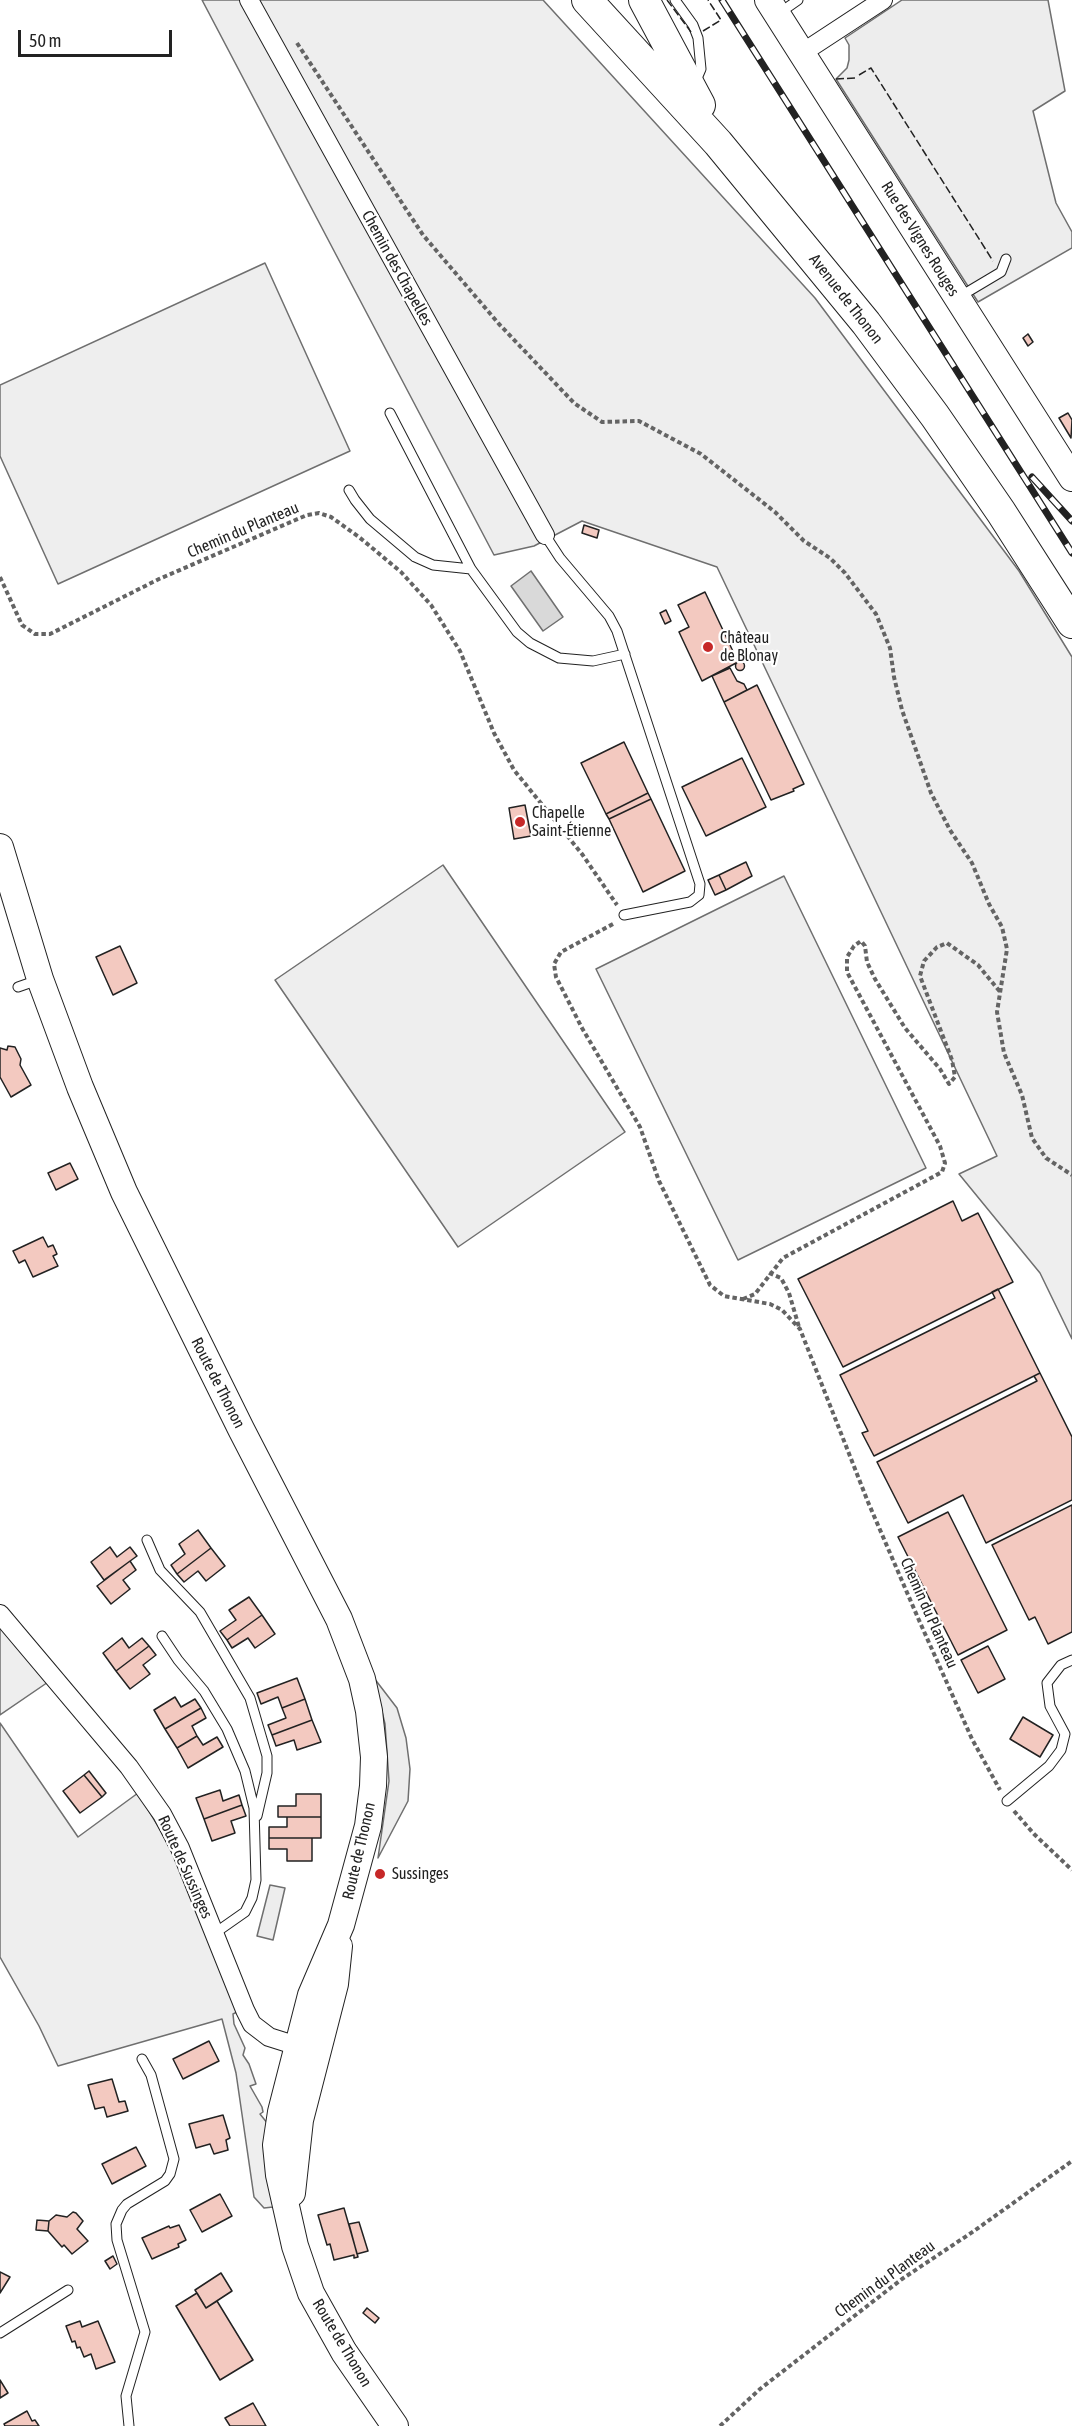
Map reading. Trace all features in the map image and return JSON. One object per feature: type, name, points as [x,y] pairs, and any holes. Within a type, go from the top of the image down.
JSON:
[{"type":"main road","name":"Avenue de Thonon","points":[[587,0],[718,143],[859,314],[935,416],[1001,512],[1072,623]]},
{"type":"main road","points":[[644,0],[718,143]]},
{"type":"main road","name":"Rue des Vignes Rouges","points":[[772,7],[1072,478]]},
{"type":"main road","name":"Route de Thonon","points":[[0,847],[29,983],[80,1087],[124,1192],[236,1419],[346,1632],[358,1664],[371,1726],[373,1786],[365,1840],[341,1925],[315,1983],[308,2049],[278,2122],[276,2145],[279,2175],[303,2274],[320,2312],[344,2352],[395,2426]]},
{"type":"street","name":"Chemin des Chapelles","points":[[249,0],[545,535]]},
{"type":"street","points":[[802,53],[883,0]]},
{"type":"street","name":"Route de Sussinges","points":[[0,1614],[145,1788],[173,1835],[252,2024],[269,2037],[308,2049]]},
{"type":"lane","points":[[675,0],[695,28],[699,38],[700,74],[691,87]]},
{"type":"lane","points":[[772,7],[798,0]]},
{"type":"lane","points":[[957,298],[1001,272],[1006,259]]},
{"type":"lane","points":[[390,413],[471,569],[517,632],[544,652],[560,658],[584,661],[609,659],[625,654]]},
{"type":"lane","points":[[349,490],[370,519],[415,557],[433,565],[471,569]]},
{"type":"lane","points":[[545,535],[614,623],[700,889],[699,894],[690,902],[624,915]]},
{"type":"lane","points":[[147,1540],[160,1570],[200,1612],[250,1698],[267,1756],[267,1773],[256,1821]]},
{"type":"lane","points":[[162,1636],[178,1660],[204,1691],[227,1729],[245,1771],[256,1821],[256,1880],[252,1898],[245,1912],[215,1933]]},
{"type":"lane","points":[[1007,1801],[1048,1766],[1061,1750],[1065,1734],[1050,1706],[1047,1683],[1061,1665],[1072,1660]]},
{"type":"lane","points":[[129,2426],[126,2396],[145,2332],[117,2240],[116,2224],[127,2204],[165,2181],[173,2167],[174,2159],[151,2075],[142,2060]]},
{"type":"lane","points":[[0,2333],[68,2290]]},
{"type":"path","points":[[289,36],[297,43],[423,235],[500,324],[574,403],[602,422],[639,421],[701,454],[775,512],[804,541],[830,558],[845,573],[876,614],[890,648],[902,710],[931,793],[950,830],[972,863],[989,904],[1002,927],[1007,949],[997,1012],[1004,1053],[1022,1095],[1032,1138],[1047,1158],[1072,1175]]},
{"type":"path","name":"Chemin du Planteau","points":[[0,577],[22,625],[35,634],[50,634],[159,579],[307,515],[319,513],[331,517],[401,572],[431,604],[460,651],[494,733],[513,770],[573,841],[624,915]]},
{"type":"path","points":[[624,915],[604,929],[561,951],[554,964],[556,977],[582,1028],[640,1127],[659,1181],[710,1286],[724,1296],[770,1304],[782,1310],[800,1329]]},
{"type":"path","points":[[742,1299],[755,1293],[783,1258],[942,1172],[945,1163],[940,1146],[847,972],[848,957],[854,946],[861,941],[865,946],[867,962],[874,979],[905,1028],[940,1069],[949,1084],[954,1077],[952,1060],[920,976],[924,961],[937,947],[947,943],[978,965],[1001,993]]},
{"type":"path","points":[[769,1273],[781,1278],[789,1293],[800,1329]]},
{"type":"path","name":"Chemin du Planteau","points":[[800,1329],[868,1502],[972,1739],[1007,1801],[1034,1834],[1072,1870]]},
{"type":"path","name":"Chemin du Planteau","points":[[720,2426],[760,2389],[902,2279],[1072,2161]]},
{"type":"shaded area","points":[[202,0],[543,0],[815,298],[1019,571],[1072,657],[1072,1339],[1040,1273],[959,1174],[997,1156],[717,567],[582,521],[534,546],[494,555]]},
{"type":"shaded area","points":[[902,0],[1048,0],[1065,91],[1033,111],[1056,203],[1072,232],[1072,248],[978,302],[836,79],[847,68],[849,60],[849,45],[845,38]]},
{"type":"shaded area","points":[[265,263],[350,451],[58,584],[0,456],[0,385]]},
{"type":"shaded area","points":[[531,571],[563,617],[543,631],[511,586]]},
{"type":"shaded area","points":[[443,865],[625,1132],[458,1247],[275,980]]},
{"type":"shaded area","points":[[784,876],[926,1168],[738,1260],[596,969]]},
{"type":"shaded area","points":[[0,1615],[54,1678],[0,1715]]},
{"type":"shaded area","points":[[374,1678],[397,1708],[406,1738],[410,1769],[408,1801],[378,1858],[389,1781],[385,1724]]},
{"type":"shaded area","points":[[0,1723],[78,1837],[138,1793],[161,1831],[182,1873],[237,2012],[233,2014],[234,2024],[245,2048],[243,2055],[256,2084],[250,2086],[262,2107],[263,2112],[260,2114],[268,2124],[277,2198],[273,2207],[264,2208],[254,2197],[236,2073],[222,2019],[58,2066],[39,2026],[0,1957]]},
{"type":"shaded area","points":[[270,1885],[285,1888],[273,1940],[257,1936]]},
{"type":"building","points":[[1028,334],[1033,342],[1028,346],[1023,338]]},
{"type":"building","points":[[1068,413],[1072,420],[1071,438],[1059,418]]},
{"type":"building","points":[[584,525],[599,530],[597,538],[582,533]]},
{"type":"building","name":"Château de Blonay","points":[[705,592],[738,662],[702,681],[679,632],[689,627],[678,605]]},
{"type":"building","points":[[666,610],[671,621],[665,624],[660,613]]},
{"type":"building","points":[[740,662],[744,666],[740,670],[736,666]]},
{"type":"building","points":[[730,668],[737,681],[744,684],[747,690],[724,702],[712,676]]},
{"type":"building","points":[[757,685],[804,784],[793,789],[794,791],[771,800],[724,702]]},
{"type":"building","points":[[624,742],[648,793],[606,814],[581,763]]},
{"type":"building","points":[[742,758],[766,807],[706,836],[682,787]]},
{"type":"building","points":[[648,793],[651,799],[609,819],[606,814]]},
{"type":"building","points":[[651,799],[685,871],[643,892],[609,819]]},
{"type":"building","name":"Chapelle Saint-Étienne","points":[[525,805],[531,836],[514,839],[509,808]]},
{"type":"building","points":[[746,862],[752,876],[726,890],[719,875]]},
{"type":"building","points":[[719,875],[726,890],[715,895],[708,880]]},
{"type":"building","points":[[120,946],[137,983],[113,995],[96,957]]},
{"type":"building","points":[[8,1046],[15,1047],[21,1059],[20,1065],[31,1085],[11,1097],[0,1077],[0,1048],[7,1050]]},
{"type":"building","points":[[70,1163],[78,1179],[56,1190],[48,1173]]},
{"type":"building","points":[[953,1201],[962,1221],[978,1213],[1013,1282],[843,1367],[798,1279]]},
{"type":"building","points":[[43,1237],[48,1247],[53,1245],[57,1254],[53,1256],[58,1266],[33,1277],[25,1260],[19,1263],[13,1251]]},
{"type":"building","points":[[998,1289],[1040,1373],[874,1456],[862,1433],[868,1431],[840,1375],[995,1298],[992,1292]]},
{"type":"building","points":[[1040,1373],[1072,1437],[1072,1500],[986,1543],[963,1495],[908,1523],[877,1462],[1037,1381],[1034,1376]]},
{"type":"building","points":[[1072,1505],[1072,1632],[1048,1644],[1035,1617],[1029,1620],[992,1545]]},
{"type":"building","points":[[948,1512],[1007,1630],[958,1655],[898,1537]]},
{"type":"building","points":[[198,1530],[211,1548],[177,1574],[171,1565],[185,1554],[179,1544]]},
{"type":"building","points":[[110,1547],[117,1557],[130,1547],[137,1556],[104,1580],[91,1562]]},
{"type":"building","points":[[211,1548],[225,1566],[206,1581],[198,1571],[184,1582],[177,1574]]},
{"type":"building","points":[[130,1561],[136,1570],[123,1580],[130,1589],[111,1604],[97,1586]]},
{"type":"building","points":[[249,1597],[262,1615],[227,1640],[220,1631],[236,1620],[229,1610]]},
{"type":"building","points":[[262,1615],[275,1634],[255,1648],[248,1638],[232,1648],[227,1640]]},
{"type":"building","points":[[122,1638],[129,1648],[142,1638],[149,1646],[116,1671],[103,1653]]},
{"type":"building","points":[[149,1646],[156,1655],[143,1665],[150,1674],[130,1689],[116,1671]]},
{"type":"building","points":[[988,1646],[1005,1679],[978,1693],[961,1660]]},
{"type":"building","points":[[297,1678],[305,1699],[282,1708],[278,1697],[261,1704],[257,1693]]},
{"type":"building","points":[[175,1697],[181,1707],[195,1699],[201,1708],[165,1729],[154,1710]]},
{"type":"building","points":[[305,1699],[312,1720],[272,1735],[268,1725],[286,1718],[282,1708]]},
{"type":"building","points":[[201,1708],[206,1718],[192,1726],[197,1736],[177,1748],[165,1729]]},
{"type":"building","points":[[1023,1717],[1053,1735],[1040,1757],[1010,1739]]},
{"type":"building","points":[[312,1720],[321,1742],[297,1750],[294,1740],[276,1746],[272,1735]]},
{"type":"building","points":[[197,1736],[203,1745],[217,1737],[223,1747],[188,1768],[177,1748]]},
{"type":"building","points":[[89,1771],[106,1793],[102,1797],[84,1775]]},
{"type":"building","points":[[84,1775],[102,1797],[80,1813],[63,1791]]},
{"type":"building","points":[[220,1790],[223,1801],[239,1795],[242,1805],[204,1819],[196,1798]]},
{"type":"building","points":[[296,1794],[321,1794],[321,1817],[278,1817],[278,1806],[296,1806]]},
{"type":"building","points":[[242,1805],[246,1816],[231,1821],[235,1833],[212,1841],[204,1819]]},
{"type":"building","points":[[287,1817],[321,1817],[321,1838],[269,1838],[269,1827],[287,1827]]},
{"type":"building","points":[[269,1838],[312,1838],[312,1861],[287,1861],[287,1849],[269,1849]]},
{"type":"building","points":[[209,2041],[219,2061],[183,2079],[173,2059]]},
{"type":"building","points":[[112,2079],[119,2102],[125,2101],[128,2111],[107,2117],[104,2107],[95,2109],[88,2085]]},
{"type":"building","points":[[223,2115],[230,2138],[226,2140],[228,2150],[214,2154],[210,2144],[196,2148],[189,2124]]},
{"type":"building","points":[[136,2147],[146,2166],[112,2184],[102,2164]]},
{"type":"building","points":[[220,2194],[232,2216],[202,2232],[190,2210]]},
{"type":"building","points":[[344,2208],[358,2257],[354,2258],[354,2255],[334,2260],[318,2215]]},
{"type":"building","points":[[73,2212],[83,2221],[77,2229],[88,2241],[72,2254],[64,2245],[62,2247],[48,2231],[49,2221],[56,2215],[67,2217]]},
{"type":"building","points":[[37,2220],[49,2221],[48,2231],[36,2230]]},
{"type":"building","points":[[359,2222],[368,2251],[357,2254],[349,2224]]},
{"type":"building","points":[[179,2225],[186,2240],[178,2244],[179,2247],[152,2259],[142,2238],[169,2226],[170,2228]]},
{"type":"building","points":[[113,2256],[117,2264],[110,2269],[105,2261]]},
{"type":"building","points":[[0,2272],[10,2277],[0,2293]]},
{"type":"building","points":[[221,2273],[232,2291],[206,2308],[195,2290]]},
{"type":"building","points":[[197,2293],[206,2308],[217,2301],[253,2360],[220,2380],[176,2306]]},
{"type":"building","points":[[367,2308],[379,2318],[375,2323],[363,2313]]},
{"type":"building","points":[[80,2321],[82,2327],[98,2321],[115,2362],[96,2369],[91,2354],[84,2357],[80,2347],[77,2348],[75,2341],[72,2342],[66,2326]]},
{"type":"building","points":[[0,2380],[8,2393],[0,2398]]},
{"type":"building","points":[[253,2403],[266,2426],[230,2426],[225,2418]]},
{"type":"building","points":[[27,2411],[32,2421],[35,2420],[39,2426],[5,2426],[4,2424]]},
{"type":"railway","points":[[722,0],[1072,553]]},
{"type":"railway","points":[[1032,477],[1072,521]]},
{"type":"fence","points":[[667,0],[691,32]]},
{"type":"fence","points":[[703,31],[721,20],[708,0]]},
{"type":"fence","points":[[859,75],[871,68],[993,261]]},
{"type":"fence","points":[[836,79],[856,78]]},
{"type":"place","name":"Château de Blonay","points":[[708,647]]},
{"type":"place","name":"Chapelle Saint-Étienne","points":[[520,822]]},
{"type":"place","name":"Sussinges","points":[[380,1874]]}]
